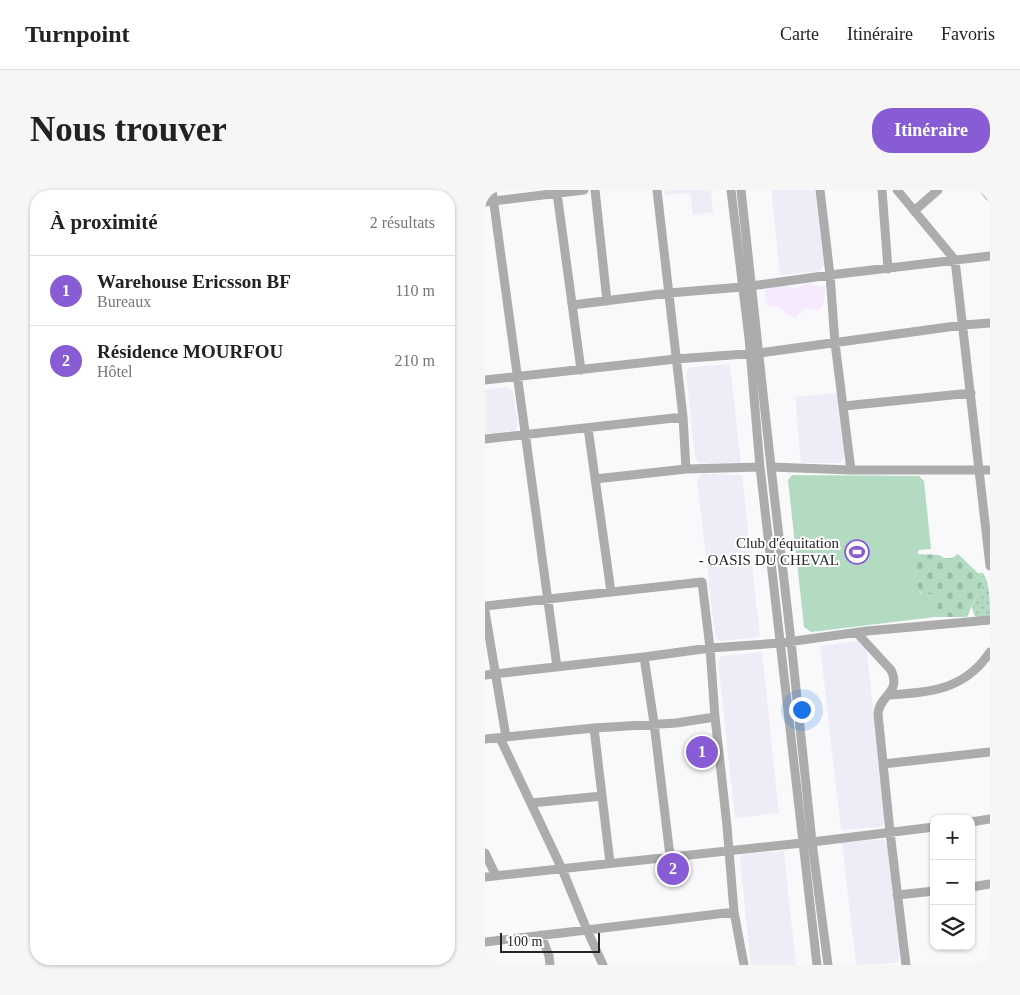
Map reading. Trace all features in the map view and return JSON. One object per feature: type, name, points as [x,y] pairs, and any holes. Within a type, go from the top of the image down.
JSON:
[{"type":"street","points":[[492,190],[489,202],[518,377],[557,667]]},
{"type":"street","points":[[489,202],[584,190]]},
{"type":"street","points":[[595,190],[607,301]]},
{"type":"street","points":[[657,190],[683,417],[686,469]]},
{"type":"street","points":[[731,190],[747,286],[771,467],[791,641],[817,965]]},
{"type":"street","points":[[741,190],[747,286]]},
{"type":"street","points":[[820,190],[830,275],[835,343],[851,470]]},
{"type":"street","points":[[882,190],[887,269]]},
{"type":"street","points":[[897,190],[955,260],[990,566]]},
{"type":"street","points":[[914,210],[938,190]]},
{"type":"street","points":[[984,190],[990,197]]},
{"type":"street","points":[[557,193],[581,370]]},
{"type":"street","points":[[572,305],[747,286],[990,256]]},
{"type":"street","points":[[485,380],[676,359],[755,353],[990,323]]},
{"type":"street","points":[[755,353],[760,468],[780,643],[807,842],[828,965]]},
{"type":"street","points":[[844,406],[971,393]]},
{"type":"street","points":[[485,440],[683,417]]},
{"type":"street","points":[[588,428],[611,592]]},
{"type":"street","points":[[771,467],[851,470],[990,470]]},
{"type":"street","points":[[595,479],[686,469],[760,468]]},
{"type":"street","points":[[485,606],[702,582],[710,648],[734,912],[744,965]]},
{"type":"street","points":[[485,611],[496,674],[503,737],[603,965]]},
{"type":"street","points":[[485,675],[710,648],[780,643],[857,632],[990,620]]},
{"type":"street","points":[[857,632],[891,670],[894,677],[889,694],[879,708],[890,832],[906,965]]},
{"type":"street","points":[[889,694],[933,690],[956,684],[981,664],[990,652]]},
{"type":"street","points":[[644,657],[670,856]]},
{"type":"street","points":[[485,739],[715,717]]},
{"type":"street","points":[[593,728],[610,863]]},
{"type":"street","points":[[883,764],[990,752]]},
{"type":"street","points":[[531,803],[602,796]]},
{"type":"street","points":[[975,821],[990,819]]},
{"type":"street","points":[[485,877],[930,827]]},
{"type":"street","points":[[485,853],[496,876]]},
{"type":"street","points":[[975,886],[990,884]]},
{"type":"street","points":[[897,895],[930,891]]},
{"type":"street","points":[[485,942],[734,912]]},
{"type":"street","points":[[541,935],[549,956],[550,965]]},
{"type":"shaded area","points":[[665,190],[711,190],[713,212],[693,215],[690,193],[665,195]]},
{"type":"shaded area","points":[[771,190],[815,190],[824,265],[820,271],[780,275]]},
{"type":"shaded area","points":[[808,283],[825,287],[824,302],[820,309],[806,308],[795,318],[778,307],[767,306],[764,293],[766,290],[773,287],[787,286],[798,288]]},
{"type":"shaded area","points":[[730,364],[741,463],[700,463],[695,458],[686,372],[691,367]]},
{"type":"shaded area","points":[[507,387],[513,392],[518,426],[514,431],[485,434],[485,390]]},
{"type":"shaded area","points":[[838,393],[845,457],[840,463],[801,463],[795,397]]},
{"type":"shaded area","points":[[702,474],[742,475],[760,637],[720,641],[715,636],[697,480]]},
{"type":"shaded area","points":[[860,641],[866,645],[885,822],[881,827],[841,830],[820,646]]},
{"type":"shaded area","points":[[762,652],[779,813],[735,818],[718,661],[722,656]]},
{"type":"shaded area","points":[[883,839],[887,844],[900,957],[896,963],[856,965],[842,843]]},
{"type":"shaded area","points":[[784,851],[796,965],[751,965],[740,859],[743,854]]},
{"type":"green space","name":"Club d'équitation - OASIS DU CHEVAL","points":[[792,475],[919,476],[924,481],[931,549],[919,550],[914,572],[921,594],[937,594],[938,613],[935,617],[811,632],[804,627],[788,480]]},
{"type":"green space","points":[[917,554],[939,555],[944,558],[952,558],[958,554],[984,579],[967,617],[935,617],[938,613],[921,593],[915,580],[914,572]]},
{"type":"green space","points":[[978,573],[983,573],[987,582],[990,616],[977,618],[974,615],[972,606],[984,579]]},
{"type":"place","name":"Club d'équitation - OASIS DU CHEVAL","points":[[857,552]]},
{"type":"place","name":"Warehouse Ericsson BF","points":[[702,752]]},
{"type":"place","name":"Résidence MOURFOU","points":[[673,869]]}]
